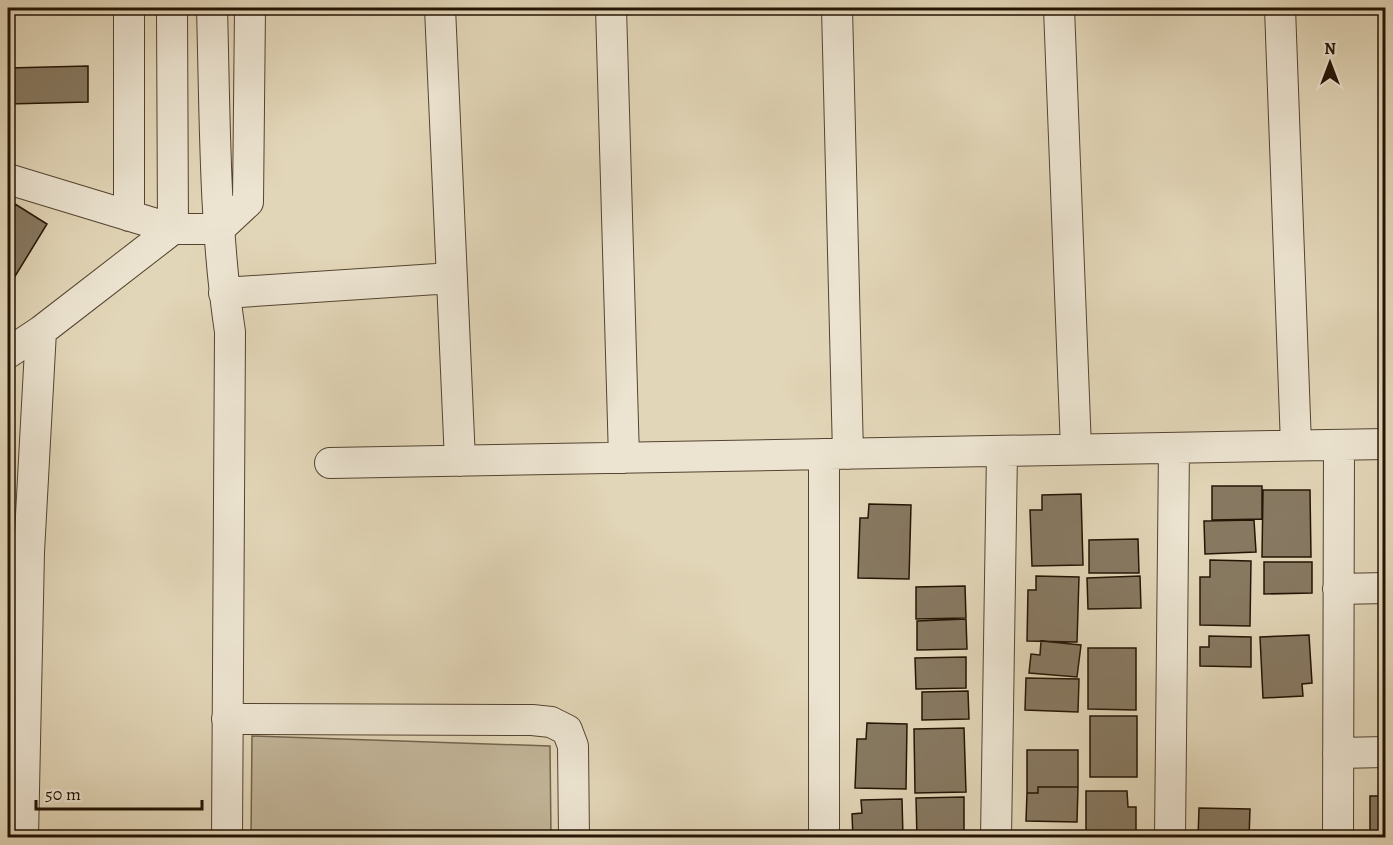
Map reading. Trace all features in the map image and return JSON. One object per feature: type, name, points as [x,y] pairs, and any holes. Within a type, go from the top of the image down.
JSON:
[{"type":"street","points":[[129,8],[129,216]]},
{"type":"street","points":[[172,8],[173,229]]},
{"type":"street","points":[[212,8],[219,229],[224,293],[230,332],[227,837]]},
{"type":"street","points":[[8,178],[173,229],[219,229],[248,202],[250,8]]},
{"type":"street","points":[[440,8],[460,461]]},
{"type":"street","points":[[611,8],[624,458]]},
{"type":"street","points":[[824,837],[836,454],[837,8]]},
{"type":"street","points":[[1059,8],[1076,449]]},
{"type":"street","points":[[1280,8],[1296,445]]},
{"type":"street","points":[[129,136],[172,105]]},
{"type":"street","points":[[129,136],[173,154]]},
{"type":"street","points":[[8,353],[41,331],[173,229]]},
{"type":"street","points":[[224,293],[452,278]]},
{"type":"street","points":[[18,834],[18,559],[41,331]]},
{"type":"street","points":[[330,463],[1386,444]]},
{"type":"street","points":[[1338,837],[1339,445]]},
{"type":"street","points":[[1170,837],[1174,448]]},
{"type":"street","points":[[996,837],[1002,451]]},
{"type":"street","points":[[1338,589],[1386,588]]},
{"type":"street","points":[[227,719],[551,722],[567,730],[573,746],[574,837]]},
{"type":"street","points":[[1338,753],[1386,752]]},
{"type":"shaded area","points":[[252,736],[550,746],[551,837],[251,837]]},
{"type":"building","points":[[88,66],[88,102],[8,104],[8,68]]},
{"type":"building","points":[[15,204],[47,224],[14,278],[8,274],[8,216]]},
{"type":"building","points":[[1212,486],[1262,486],[1262,519],[1212,520]]},
{"type":"building","points":[[1263,490],[1310,490],[1311,557],[1262,557]]},
{"type":"building","points":[[1081,494],[1083,565],[1032,566],[1030,510],[1042,510],[1042,495]]},
{"type":"building","points":[[869,504],[911,505],[909,579],[858,578],[860,518],[868,518]]},
{"type":"building","points":[[1254,520],[1256,552],[1205,554],[1204,521]]},
{"type":"building","points":[[1138,539],[1139,573],[1089,573],[1089,540]]},
{"type":"building","points":[[1210,560],[1251,561],[1250,626],[1200,625],[1200,577],[1210,577]]},
{"type":"building","points":[[1264,562],[1312,562],[1312,593],[1264,594]]},
{"type":"building","points":[[1036,576],[1079,577],[1077,642],[1027,641],[1028,590],[1036,590]]},
{"type":"building","points":[[1140,576],[1141,608],[1088,609],[1087,578]]},
{"type":"building","points":[[965,586],[966,618],[916,619],[916,587]]},
{"type":"building","points":[[966,619],[967,649],[917,650],[917,621]]},
{"type":"building","points":[[1309,635],[1312,683],[1302,684],[1303,696],[1263,698],[1260,637]]},
{"type":"building","points":[[1209,636],[1251,637],[1251,667],[1200,666],[1200,647],[1209,647]]},
{"type":"building","points":[[1041,641],[1081,645],[1077,677],[1029,673],[1031,654],[1040,655]]},
{"type":"building","points":[[1088,648],[1136,648],[1136,710],[1088,709]]},
{"type":"building","points":[[966,657],[966,688],[916,689],[915,658]]},
{"type":"building","points":[[1026,678],[1079,679],[1078,712],[1025,710]]},
{"type":"building","points":[[968,691],[969,719],[922,720],[922,692]]},
{"type":"building","points":[[1090,716],[1137,716],[1137,777],[1090,777]]},
{"type":"building","points":[[867,723],[907,724],[906,789],[855,788],[857,739],[866,739]]},
{"type":"building","points":[[964,728],[966,792],[915,793],[914,729]]},
{"type":"building","points":[[1027,750],[1078,750],[1078,787],[1038,787],[1038,793],[1027,793]]},
{"type":"building","points":[[1038,787],[1078,787],[1077,822],[1026,821],[1027,793],[1038,793]]},
{"type":"building","points":[[1086,791],[1127,791],[1128,807],[1136,807],[1136,838],[1086,838]]},
{"type":"building","points":[[1370,796],[1386,796],[1386,838],[1370,838]]},
{"type":"building","points":[[964,797],[964,838],[917,838],[916,798]]},
{"type":"building","points":[[902,799],[903,838],[853,838],[852,814],[862,813],[861,800]]},
{"type":"building","points":[[1199,808],[1250,809],[1249,838],[1198,838]]}]
